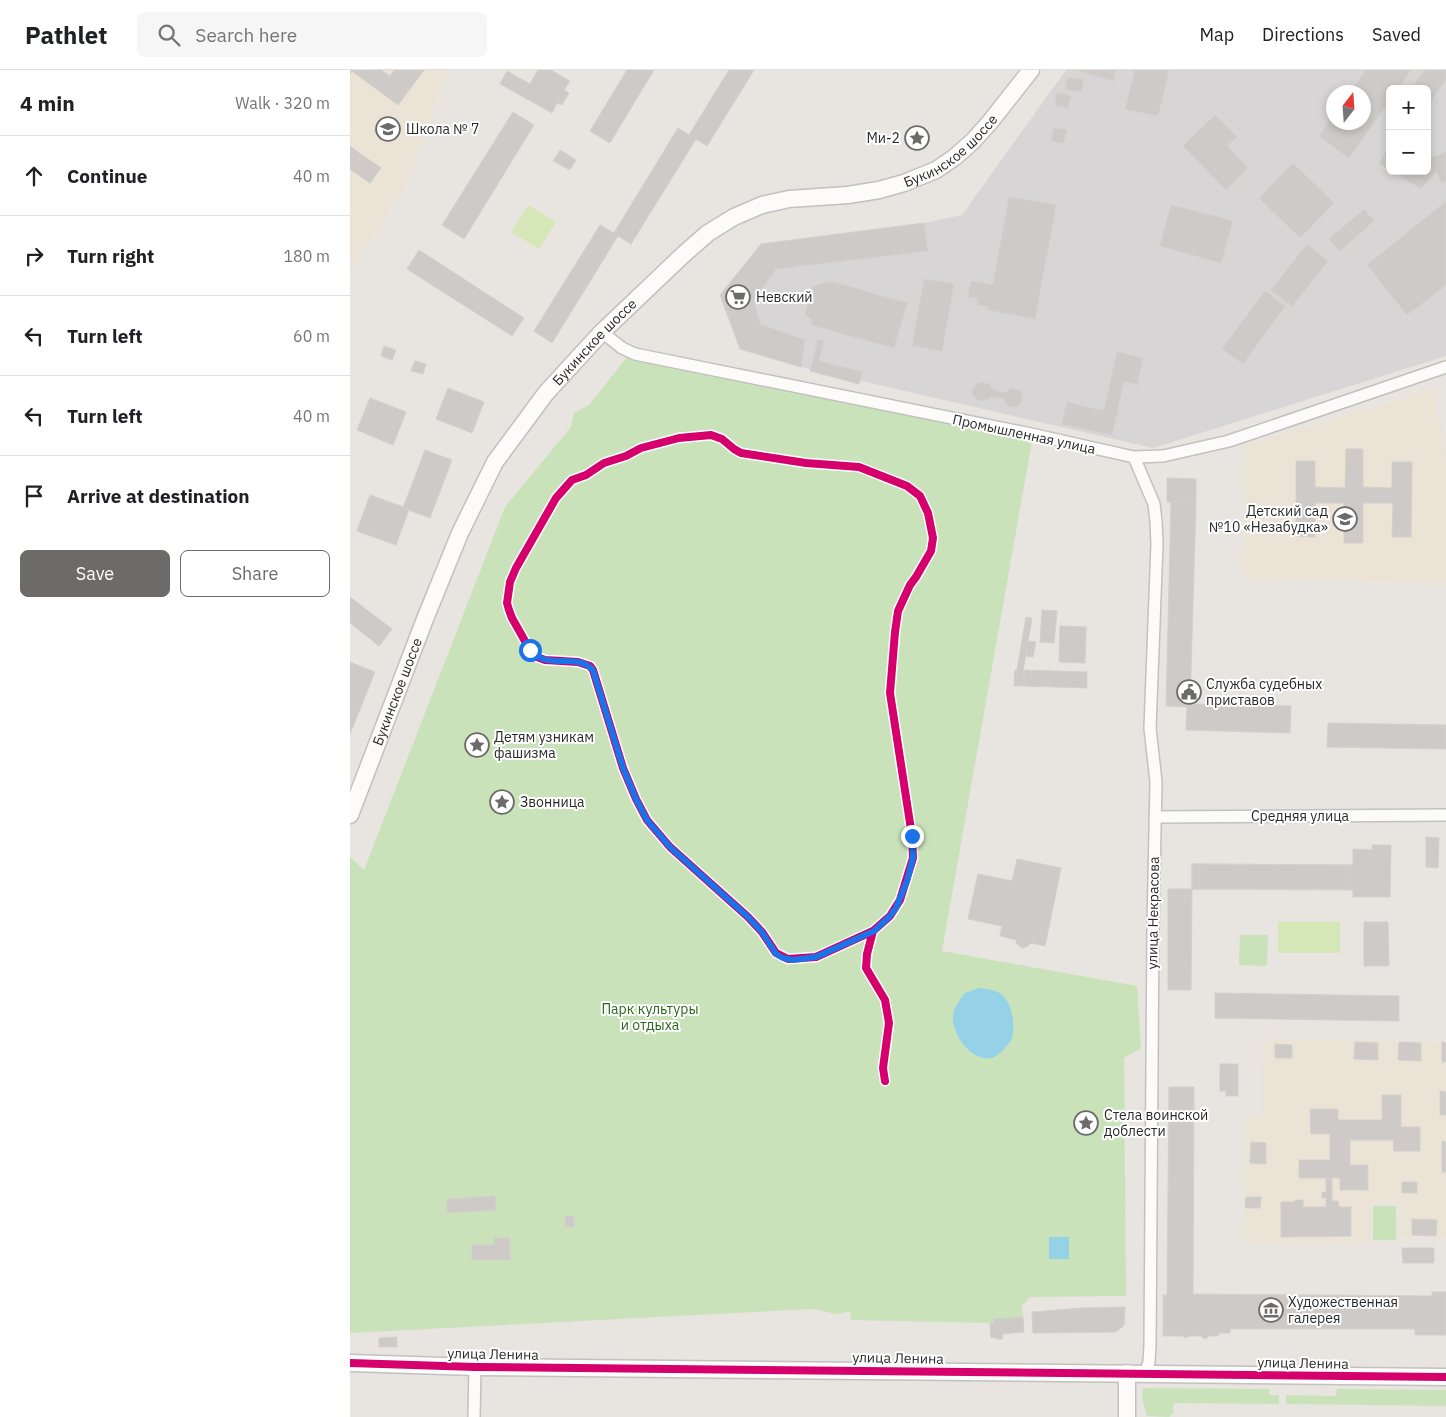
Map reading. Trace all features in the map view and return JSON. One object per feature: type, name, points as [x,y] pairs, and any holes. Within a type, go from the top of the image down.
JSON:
[{"type":"street","name":"Букинское шоссе","points":[[350,815],[425,619],[480,490],[495,462],[546,393],[602,332],[708,233],[734,217],[762,205],[790,199],[848,195],[879,190],[904,183],[936,170],[974,141],[1031,70]]},
{"type":"street","name":"Промышленная улица","points":[[602,332],[622,348],[635,354],[1031,434],[1134,457],[1163,456],[1229,440],[1446,367]]},
{"type":"street","name":"улица Некрасова","points":[[1134,457],[1152,498],[1157,544],[1150,728],[1155,771],[1155,817],[1150,1174],[1150,1345],[1146,1374]]},
{"type":"street","name":"Средняя улица","points":[[1155,817],[1446,815]]},
{"type":"street","name":"улица Ленина","points":[[350,1363],[475,1367],[1446,1376]]},
{"type":"street","points":[[474,1417],[475,1367]]},
{"type":"street","points":[[1127,1373],[1127,1417]]},
{"type":"shaded area","name":"Школа № 7","points":[[350,70],[449,70],[405,189],[354,264],[350,262]]},
{"type":"shaded area","points":[[1066,70],[1446,70],[1446,356],[1153,448],[801,367],[805,340],[760,324],[754,300],[776,269],[928,251],[924,223],[962,215]]},
{"type":"shaded area","name":"Детский сад №10 «Незабудка»","points":[[1436,388],[1446,461],[1446,584],[1243,577],[1245,445]]},
{"type":"shaded area","points":[[1263,1039],[1446,1042],[1446,1238],[1399,1238],[1400,1203],[1371,1203],[1370,1245],[1244,1243],[1245,1118],[1262,1118]]},
{"type":"green space","points":[[528,205],[556,222],[539,249],[511,232]]},
{"type":"green space","name":"Парк культуры и отдыха","points":[[627,357],[1032,441],[942,951],[1137,986],[1141,1048],[1124,1058],[1126,1296],[1030,1297],[1022,1306],[1023,1317],[994,1319],[994,1323],[851,1320],[850,1311],[837,1314],[812,1309],[350,1333],[350,857],[364,870],[505,507],[571,427],[574,413],[589,405]]},
{"type":"green space","points":[[1278,922],[1340,922],[1340,953],[1278,953]]},
{"type":"green space","points":[[1240,935],[1268,935],[1267,966],[1239,965]]},
{"type":"green space","points":[[1373,1206],[1396,1206],[1396,1240],[1373,1240]]},
{"type":"green space","points":[[1143,1388],[1270,1389],[1269,1395],[1279,1395],[1279,1404],[1174,1403],[1173,1413],[1169,1417],[1147,1416],[1142,1398]]},
{"type":"green space","points":[[1337,1389],[1446,1390],[1446,1406],[1286,1404],[1286,1395],[1336,1396]]},
{"type":"water","points":[[979,988],[993,990],[1001,994],[1010,1007],[1013,1018],[1013,1036],[1011,1040],[995,1057],[991,1058],[977,1056],[970,1052],[956,1032],[954,1024],[954,1010],[957,1004],[964,994]]},
{"type":"water","points":[[1049,1237],[1069,1237],[1069,1259],[1049,1259]]},
{"type":"building","points":[[350,70],[381,70],[390,76],[394,70],[424,70],[398,105],[352,71],[350,74]]},
{"type":"building","points":[[538,70],[551,70],[570,81],[564,90],[569,93],[562,105],[557,103],[552,113],[500,84],[507,71],[530,84]]},
{"type":"building","points":[[627,70],[654,70],[610,143],[590,131]]},
{"type":"building","points":[[729,70],[754,70],[707,146],[696,139],[631,244],[618,236],[552,343],[534,331],[600,225],[614,233],[678,128],[689,135]]},
{"type":"building","points":[[1076,70],[1115,70],[1113,81]]},
{"type":"building","points":[[1135,70],[1169,70],[1158,116],[1125,109]]},
{"type":"building","points":[[1366,70],[1411,70],[1401,85],[1386,85],[1386,106],[1371,127],[1371,85],[1355,85]]},
{"type":"building","points":[[1425,70],[1446,70],[1446,79],[1431,101],[1431,85],[1414,85]]},
{"type":"building","points":[[1068,77],[1084,80],[1081,92],[1066,89]]},
{"type":"building","points":[[1057,93],[1071,96],[1068,108],[1055,105]]},
{"type":"building","points":[[513,112],[534,125],[464,239],[442,225]]},
{"type":"building","points":[[1215,115],[1237,137],[1227,146],[1248,168],[1226,190],[1183,146]]},
{"type":"building","points":[[384,117],[395,124],[385,139],[374,131]]},
{"type":"building","points":[[1326,126],[1326,130],[1369,130],[1349,158],[1319,136]]},
{"type":"building","points":[[1054,128],[1067,130],[1063,144],[1051,140]]},
{"type":"building","points":[[350,146],[362,155],[351,170],[350,169]]},
{"type":"building","points":[[560,150],[576,160],[570,170],[553,161]]},
{"type":"building","points":[[1446,151],[1446,181],[1442,183],[1436,171],[1421,189],[1399,175],[1431,175],[1431,155],[1434,157]]},
{"type":"building","points":[[1386,152],[1386,167],[1379,163]]},
{"type":"building","points":[[362,155],[381,168],[370,183],[351,170]]},
{"type":"building","points":[[1293,163],[1334,203],[1300,238],[1259,198]]},
{"type":"building","points":[[1009,197],[1056,205],[1035,319],[988,310],[989,307],[977,305],[978,299],[968,297],[971,281],[993,285]]},
{"type":"building","points":[[1446,201],[1446,285],[1407,315],[1367,265]]},
{"type":"building","points":[[1171,205],[1233,221],[1221,263],[1160,246]]},
{"type":"building","points":[[1364,209],[1374,221],[1340,251],[1329,239]]},
{"type":"building","name":"Невский","points":[[924,223],[928,251],[776,269],[754,300],[760,324],[805,340],[801,367],[740,349],[720,295],[761,244]]},
{"type":"building","points":[[1307,244],[1328,261],[1292,306],[1271,290]]},
{"type":"building","points":[[419,250],[524,318],[512,336],[407,269]]},
{"type":"building","points":[[924,279],[954,284],[942,351],[912,346]]},
{"type":"building","points":[[833,282],[907,303],[894,348],[811,325],[812,320],[805,314],[812,287]]},
{"type":"building","points":[[1265,291],[1285,306],[1243,364],[1222,349]]},
{"type":"building","points":[[818,340],[824,341],[819,361],[862,372],[859,384],[810,371]]},
{"type":"building","points":[[384,346],[396,350],[392,360],[381,356]]},
{"type":"building","points":[[1117,352],[1143,358],[1137,385],[1124,381],[1112,435],[1062,424],[1067,402],[1104,411]]},
{"type":"building","points":[[415,361],[426,364],[423,374],[411,371]]},
{"type":"building","points":[[980,382],[989,384],[992,389],[1005,393],[1011,388],[1020,390],[1022,402],[1016,407],[1011,407],[1007,405],[1004,399],[991,396],[989,399],[980,401],[973,396],[972,391]]},
{"type":"building","points":[[448,388],[484,402],[472,433],[436,419]]},
{"type":"building","points":[[370,398],[406,412],[393,445],[357,430]]},
{"type":"building","points":[[1346,449],[1363,449],[1363,487],[1392,488],[1392,462],[1412,462],[1411,537],[1392,537],[1393,503],[1363,503],[1363,543],[1344,543],[1344,503],[1315,503],[1315,537],[1296,536],[1296,461],[1315,461],[1315,487],[1345,488]]},
{"type":"building","points":[[425,450],[452,460],[430,518],[403,508]]},
{"type":"building","points":[[1167,478],[1196,479],[1196,503],[1167,502]]},
{"type":"building","points":[[370,495],[409,509],[396,545],[357,531]]},
{"type":"building","points":[[1171,502],[1196,503],[1190,704],[1291,706],[1290,733],[1186,730],[1187,707],[1166,706]]},
{"type":"building","points":[[350,597],[392,629],[379,646],[350,623]]},
{"type":"building","points":[[1042,610],[1057,611],[1054,643],[1040,642]]},
{"type":"building","points":[[1026,617],[1032,618],[1023,671],[1017,670]]},
{"type":"building","points":[[1060,626],[1086,627],[1085,663],[1059,662]]},
{"type":"building","points":[[1028,641],[1036,642],[1033,657],[1026,656]]},
{"type":"building","points":[[350,662],[375,672],[350,734]]},
{"type":"building","points":[[1015,670],[1024,671],[1024,686],[1014,686]]},
{"type":"building","points":[[1024,670],[1087,672],[1087,688],[1024,686]]},
{"type":"building","points":[[1328,723],[1446,725],[1446,749],[1327,747]]},
{"type":"building","points":[[1426,837],[1439,838],[1438,868],[1426,867]]},
{"type":"building","points":[[1372,845],[1391,845],[1390,897],[1353,897],[1353,890],[1192,889],[1192,864],[1353,865],[1353,849],[1372,850]]},
{"type":"building","points":[[1017,859],[1061,868],[1045,946],[1031,943],[1022,948],[1017,944],[1016,940],[1000,936],[1002,926],[968,919],[978,874],[1012,881]]},
{"type":"building","points":[[1192,864],[1350,865],[1350,889],[1192,889]]},
{"type":"building","points":[[1168,889],[1192,889],[1191,990],[1168,990]]},
{"type":"building","points":[[1364,922],[1388,922],[1389,966],[1364,966]]},
{"type":"building","points":[[1215,993],[1399,996],[1399,1021],[1215,1018]]},
{"type":"building","points":[[1355,1042],[1378,1043],[1378,1060],[1354,1059]]},
{"type":"building","points":[[1399,1042],[1421,1043],[1421,1061],[1398,1060]]},
{"type":"building","points":[[1442,1042],[1446,1043],[1446,1062],[1442,1062]]},
{"type":"building","points":[[1275,1044],[1292,1045],[1292,1058],[1275,1058]]},
{"type":"building","points":[[1220,1064],[1238,1064],[1238,1096],[1226,1096],[1226,1091],[1220,1091]]},
{"type":"building","points":[[1169,1087],[1194,1087],[1193,1294],[1432,1296],[1432,1292],[1446,1292],[1446,1335],[1415,1335],[1415,1329],[1230,1329],[1230,1333],[1219,1333],[1219,1336],[1208,1336],[1206,1339],[1201,1336],[1189,1336],[1186,1338],[1183,1336],[1163,1336],[1163,1295],[1167,1295]]},
{"type":"building","points":[[1440,1091],[1446,1092],[1446,1115],[1440,1115]]},
{"type":"building","points":[[1382,1095],[1401,1095],[1401,1127],[1420,1127],[1420,1151],[1394,1151],[1393,1140],[1350,1140],[1350,1165],[1368,1165],[1368,1190],[1340,1190],[1340,1178],[1299,1178],[1299,1160],[1330,1160],[1330,1134],[1311,1134],[1310,1109],[1338,1109],[1338,1120],[1382,1120]]},
{"type":"building","points":[[1442,1141],[1446,1142],[1446,1172],[1442,1172]]},
{"type":"building","points":[[1251,1142],[1266,1143],[1266,1164],[1250,1163]]},
{"type":"building","points":[[1326,1178],[1332,1178],[1332,1201],[1338,1201],[1339,1207],[1351,1207],[1351,1236],[1281,1237],[1281,1202],[1303,1200],[1303,1207],[1326,1207],[1326,1198],[1322,1198],[1322,1192],[1326,1192]]},
{"type":"building","points":[[1402,1182],[1417,1182],[1417,1193],[1402,1193]]},
{"type":"building","points":[[495,1196],[496,1210],[447,1213],[447,1199]]},
{"type":"building","points":[[1246,1197],[1261,1197],[1260,1208],[1245,1208]]},
{"type":"building","points":[[565,1216],[574,1216],[574,1227],[565,1227]]},
{"type":"building","points":[[1412,1219],[1437,1220],[1436,1236],[1412,1235]]},
{"type":"building","points":[[494,1238],[510,1238],[510,1260],[472,1260],[472,1245],[494,1245]]},
{"type":"building","points":[[1402,1248],[1434,1248],[1434,1263],[1403,1263]]},
{"type":"building","points":[[1125,1307],[1124,1325],[1115,1332],[1033,1333],[1032,1312]]},
{"type":"building","points":[[1023,1317],[1024,1332],[1002,1334],[1003,1339],[991,1338],[990,1323],[994,1323],[994,1319]]},
{"type":"building","points":[[397,1337],[397,1347],[379,1347],[379,1338]]},
{"type":"cycle path","points":[[873,931],[816,957],[788,959],[776,953],[762,932],[748,917],[670,847],[647,820],[623,768],[593,670],[590,666],[578,662],[545,660],[537,657],[530,650],[509,610],[507,603],[510,582],[556,498],[572,480],[586,475],[604,463],[626,456],[641,448],[679,438],[711,435],[722,439],[741,453],[806,463],[859,467],[907,486],[920,496],[928,513],[933,538],[931,551],[910,585],[898,611],[890,693],[912,836],[913,858],[900,900],[890,916],[873,931],[867,954],[866,968],[885,1000],[889,1023],[883,1068],[885,1081]]},
{"type":"cycle path","points":[[350,1363],[475,1367],[1446,1377]]},
{"type":"place","name":"Школа № 7","points":[[388,129]]},
{"type":"place","name":"Ми-2","points":[[917,138]]},
{"type":"place","name":"Невский","points":[[738,297]]},
{"type":"place","name":"Детский сад №10 «Незабудка»","points":[[1345,519]]},
{"type":"place","name":"Служба судебных приставов","points":[[1189,692]]},
{"type":"place","name":"Детям узникам фашизма","points":[[477,745]]},
{"type":"place","name":"Звонница","points":[[502,802]]},
{"type":"place","name":"Стела воинской доблести","points":[[1086,1123]]},
{"type":"place","name":"Художественная галерея","points":[[1271,1310]]},
{"type":"route","points":[[530,650],[545,660],[578,662],[590,666],[596,676],[623,768],[647,820],[670,847],[748,917],[762,932],[776,954],[783,958],[793,960],[805,959],[832,951],[874,931],[890,916],[900,900],[907,881],[913,858],[912,836]]}]
